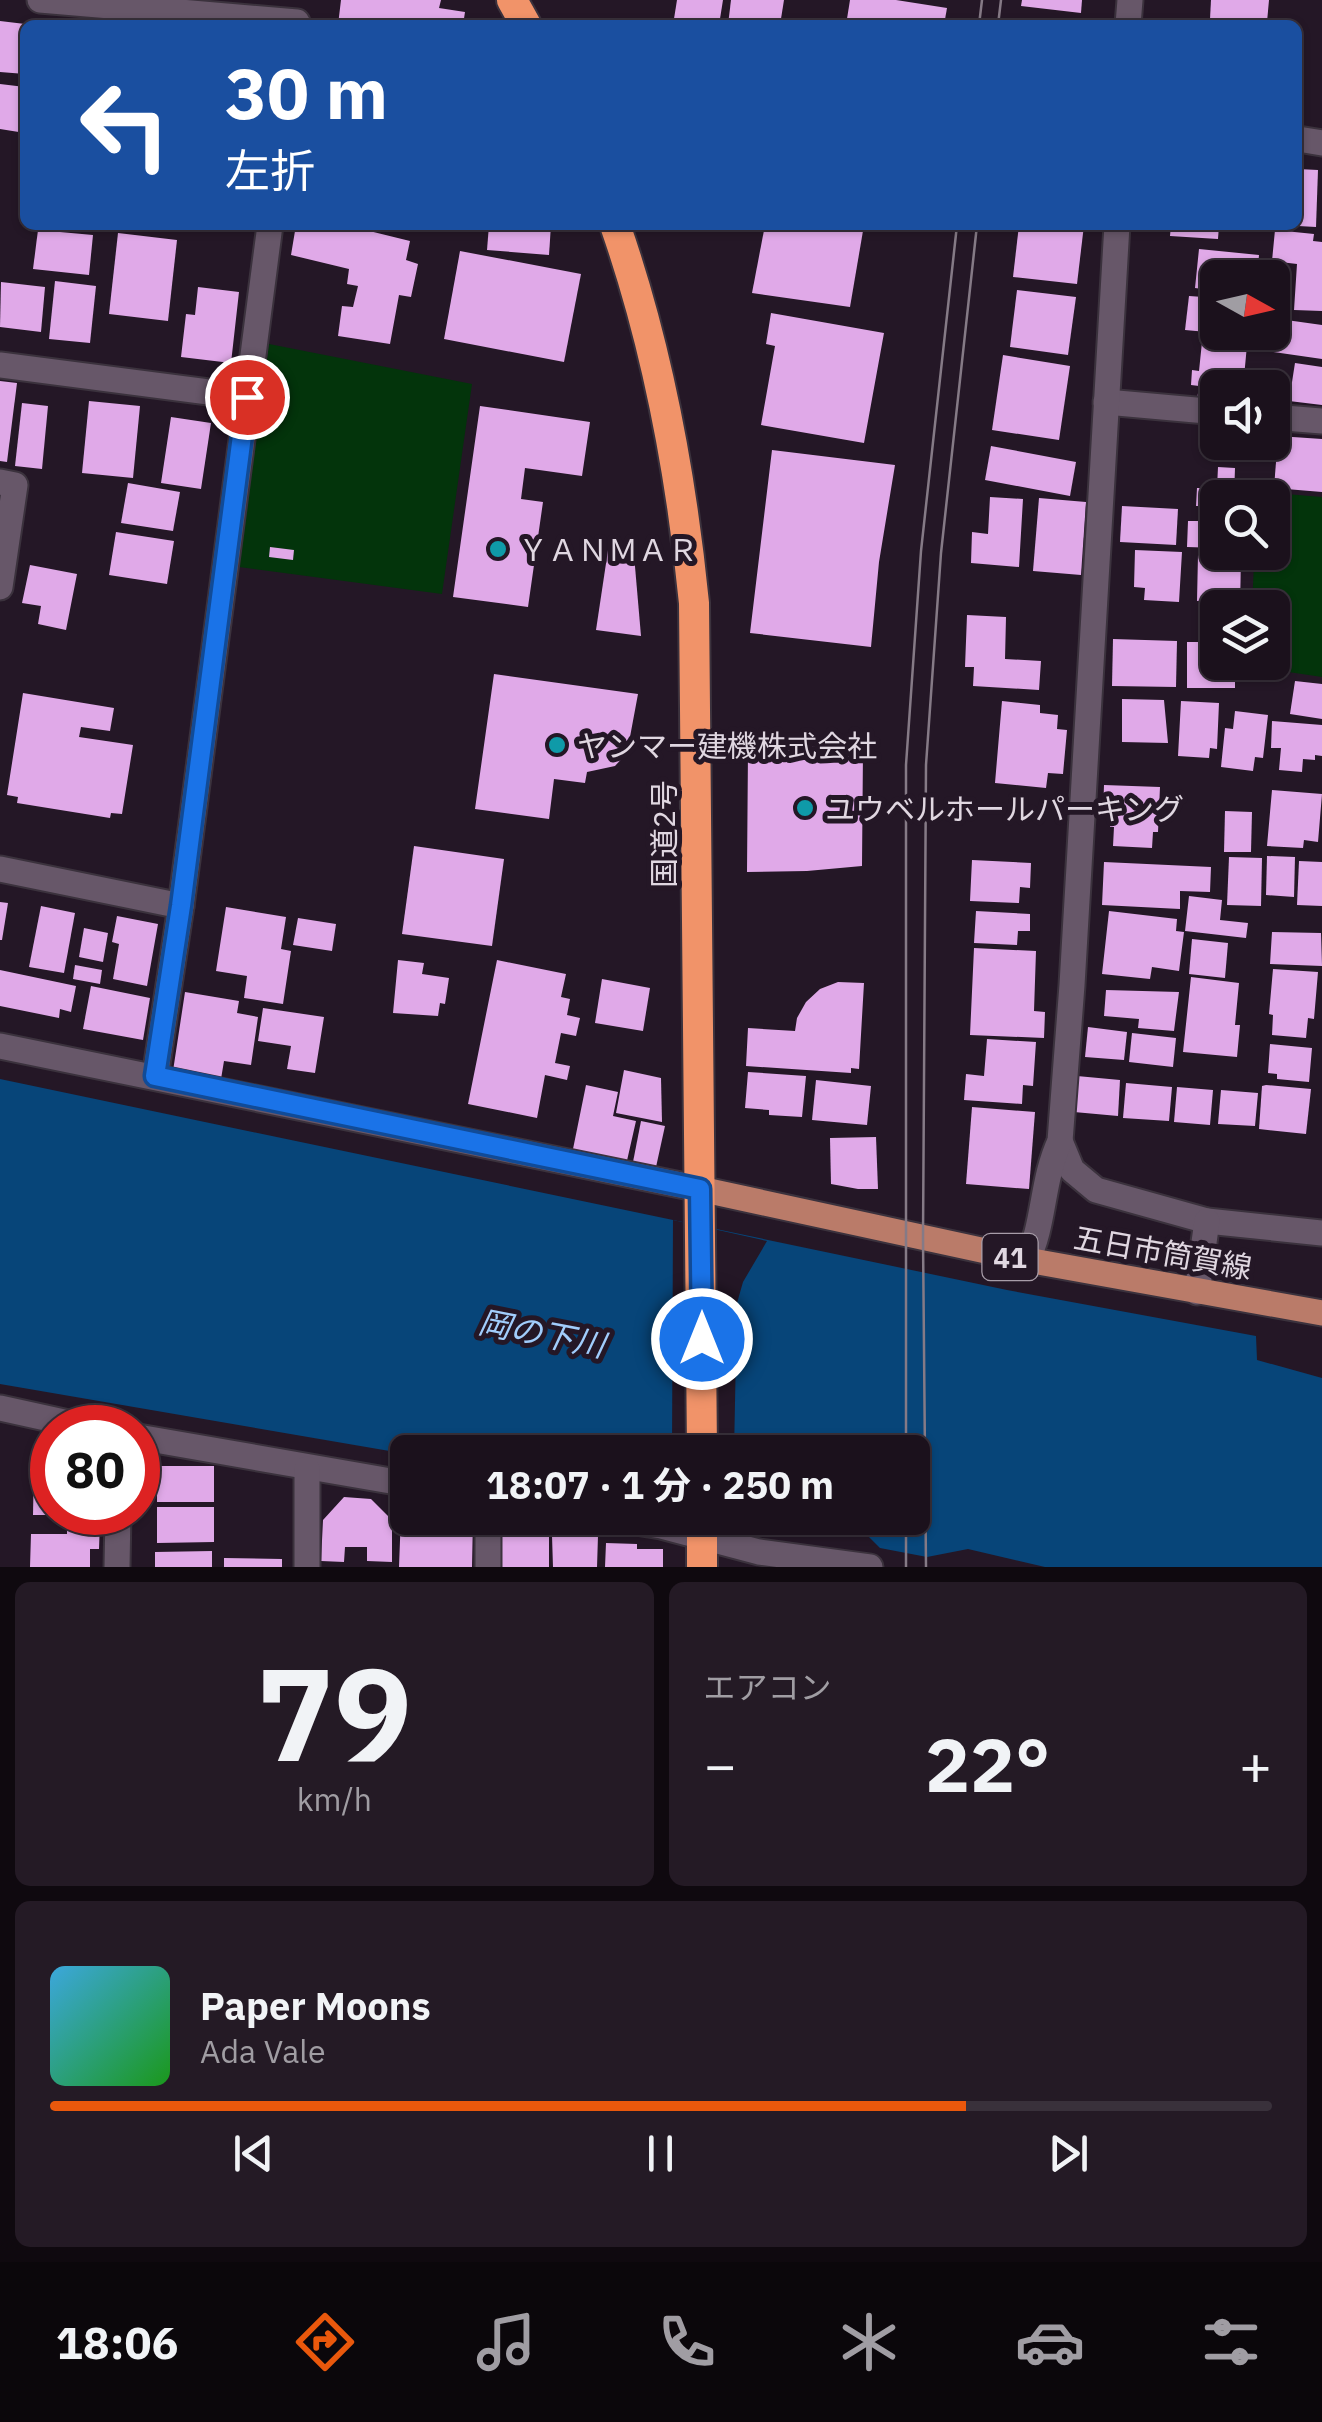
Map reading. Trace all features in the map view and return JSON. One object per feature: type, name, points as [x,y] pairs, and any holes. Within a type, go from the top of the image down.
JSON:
[{"type":"highway","name":"国道2号","points":[[616,230],[652,346],[672,431],[692,586],[702,1435]]},
{"type":"main road","name":"五日市筒賀線","points":[[700,1189],[1027,1260],[1322,1313]]},
{"type":"street","points":[[40,0],[298,16]]},
{"type":"street","points":[[155,1076],[269,230]]},
{"type":"street","points":[[1027,1260],[1038,1237],[1036,1222],[1055,1152],[1072,985],[1117,230]]},
{"type":"street","points":[[0,365],[247,397]]},
{"type":"street","points":[[1106,402],[1200,410]]},
{"type":"street","points":[[1290,418],[1322,421]]},
{"type":"street","points":[[0,482],[14,484],[0,587]]},
{"type":"street","points":[[0,869],[181,906]]},
{"type":"street","points":[[0,1046],[700,1189]]},
{"type":"street","points":[[1055,1152],[1096,1190],[1206,1221],[1322,1233]]},
{"type":"street","points":[[1197,1292],[1206,1221]]},
{"type":"street","points":[[0,1408],[30,1415]]},
{"type":"street","points":[[160,1441],[390,1481]]},
{"type":"street","points":[[307,1567],[308,1469]]},
{"type":"street","points":[[117,1567],[118,1535]]},
{"type":"street","points":[[488,1535],[488,1567]]},
{"type":"street","points":[[702,1540],[870,1567]]},
{"type":"green space","points":[[269,344],[472,384],[442,594],[239,567]]},
{"type":"green space","points":[[1290,494],[1322,497],[1322,677],[1290,672],[1290,590],[1253,590],[1254,570],[1290,570]]},
{"type":"water","name":"岡の下川","points":[[0,1079],[1007,1290],[1256,1336],[1257,1360],[1322,1378],[1322,1567],[1045,1567],[968,1549],[927,1557],[880,1548],[867,1535],[930,1535],[930,1435],[390,1435],[390,1451],[160,1412],[160,1405],[122,1405],[0,1384]]},
{"type":"pier","points":[[673,1220],[767,1241],[743,1282],[737,1303],[734,1435],[672,1435]]},
{"type":"building","points":[[341,0],[441,0],[439,8],[465,12],[464,20],[339,20]]},
{"type":"building","points":[[677,0],[723,0],[720,20],[674,20]]},
{"type":"building","points":[[731,0],[784,0],[781,20],[729,20]]},
{"type":"building","points":[[850,0],[896,0],[947,8],[945,20],[847,20]]},
{"type":"building","points":[[1022,0],[1082,0],[1081,13],[1021,6]]},
{"type":"building","points":[[1211,0],[1269,0],[1267,20],[1210,19]]},
{"type":"building","points":[[0,21],[20,23],[20,74],[0,72]]},
{"type":"building","points":[[0,84],[20,86],[20,132],[0,129]]},
{"type":"building","points":[[1302,169],[1318,170],[1316,227],[1302,226]]},
{"type":"building","points":[[38,230],[93,235],[89,275],[33,269]]},
{"type":"building","points":[[295,230],[365,230],[410,241],[406,260],[418,264],[411,297],[399,295],[390,344],[338,336],[342,306],[353,307],[358,286],[347,284],[349,269],[291,255]]},
{"type":"building","points":[[489,230],[551,230],[549,255],[487,250]]},
{"type":"building","points":[[764,230],[863,230],[850,307],[752,293]]},
{"type":"building","points":[[1018,230],[1083,230],[1077,284],[1013,277]]},
{"type":"building","points":[[1171,230],[1219,230],[1218,239],[1170,236]]},
{"type":"building","points":[[1275,230],[1314,234],[1313,241],[1322,242],[1322,311],[1294,310],[1297,264],[1272,260]]},
{"type":"building","points":[[118,233],[177,240],[168,321],[109,314]]},
{"type":"building","points":[[1199,249],[1259,255],[1259,260],[1200,260],[1200,289],[1195,288]]},
{"type":"building","points":[[460,251],[581,274],[564,362],[444,339]]},
{"type":"building","points":[[55,281],[96,286],[90,343],[49,339]]},
{"type":"building","points":[[1,282],[45,287],[41,332],[0,327]]},
{"type":"building","points":[[198,287],[239,292],[231,363],[181,357],[186,314],[195,315]]},
{"type":"building","points":[[1017,290],[1076,297],[1068,355],[1010,347]]},
{"type":"building","points":[[1189,296],[1200,297],[1200,331],[1185,330]]},
{"type":"building","points":[[771,313],[884,333],[864,443],[761,425],[775,346],[766,344]]},
{"type":"building","points":[[1290,321],[1322,325],[1322,359],[1267,351],[1290,350]]},
{"type":"building","points":[[1201,350],[1247,350],[1245,370],[1200,370],[1200,400],[1199,386],[1191,385],[1192,370],[1199,371]]},
{"type":"building","points":[[1003,355],[1070,366],[1059,440],[992,430]]},
{"type":"building","points":[[1295,363],[1322,367],[1322,405],[1290,401]]},
{"type":"building","points":[[0,381],[17,383],[7,462],[0,461]]},
{"type":"building","points":[[89,401],[140,406],[133,478],[82,473]]},
{"type":"building","points":[[22,403],[48,406],[42,469],[15,466]]},
{"type":"building","name":"ＹＡＮＭＡＲ","points":[[480,406],[590,422],[582,476],[525,468],[521,499],[543,502],[528,607],[453,597]]},
{"type":"building","points":[[171,417],[211,423],[201,489],[161,483]]},
{"type":"building","points":[[1290,437],[1322,439],[1322,492],[1290,489],[1290,480],[1275,480],[1276,460],[1290,460]]},
{"type":"building","points":[[991,446],[1076,462],[1070,496],[985,480]]},
{"type":"building","points":[[772,450],[895,465],[879,562],[871,647],[750,633]]},
{"type":"building","points":[[1218,467],[1235,468],[1235,480],[1217,480]]},
{"type":"building","points":[[128,483],[180,492],[173,531],[121,523]]},
{"type":"building","points":[[1200,488],[1200,506],[1196,506]]},
{"type":"building","points":[[990,497],[1023,499],[1019,567],[971,563],[972,532],[988,534]]},
{"type":"building","points":[[1039,498],[1086,502],[1081,575],[1033,571]]},
{"type":"building","points":[[1122,506],[1178,509],[1176,545],[1120,542]]},
{"type":"building","points":[[1188,521],[1200,521],[1200,547],[1187,547]]},
{"type":"building","points":[[116,532],[174,541],[167,584],[109,575]]},
{"type":"building","points":[[270,547],[294,550],[293,560],[269,557]]},
{"type":"building","points":[[608,550],[634,555],[641,636],[596,630]]},
{"type":"building","points":[[1135,550],[1182,552],[1179,602],[1144,600],[1145,588],[1134,587]]},
{"type":"building","points":[[1198,555],[1200,570],[1241,570],[1240,590],[1200,590],[1197,601]]},
{"type":"building","points":[[30,565],[77,574],[66,630],[38,624],[41,606],[22,603]]},
{"type":"building","points":[[967,615],[1006,617],[1005,659],[1041,661],[1039,690],[973,686],[974,667],[965,667]]},
{"type":"building","points":[[1113,639],[1177,641],[1176,687],[1112,686]]},
{"type":"building","points":[[1187,642],[1200,642],[1200,680],[1235,680],[1235,688],[1187,688]]},
{"type":"building","name":"ヤンマー建機株式会社","points":[[494,674],[638,694],[627,753],[615,766],[587,772],[585,783],[554,779],[549,819],[475,809]]},
{"type":"building","points":[[1295,681],[1322,684],[1322,719],[1290,714]]},
{"type":"building","points":[[23,693],[114,708],[110,731],[81,727],[79,737],[133,745],[122,814],[111,813],[110,818],[17,803],[18,797],[7,795]]},
{"type":"building","points":[[1122,699],[1164,700],[1168,743],[1122,742]]},
{"type":"building","points":[[1002,701],[1040,705],[1040,713],[1058,715],[1057,729],[1067,730],[1063,774],[1048,773],[1046,788],[995,783]]},
{"type":"building","points":[[1181,701],[1219,703],[1217,749],[1210,748],[1209,758],[1178,756]]},
{"type":"building","points":[[1235,711],[1268,715],[1263,758],[1255,757],[1253,771],[1221,767],[1225,728],[1233,729]]},
{"type":"building","points":[[1272,721],[1322,725],[1322,756],[1303,759],[1302,772],[1279,770],[1281,748],[1271,748]]},
{"type":"building","name":"ユウベルホールパーキング","points":[[806,746],[863,750],[862,866],[747,872],[748,750],[806,750]]},
{"type":"building","points":[[1104,785],[1160,787],[1158,832],[1153,832],[1152,848],[1113,846],[1114,827],[1110,827],[1110,815],[1103,814]]},
{"type":"building","points":[[1272,790],[1322,794],[1318,842],[1304,840],[1303,848],[1267,846]]},
{"type":"building","points":[[1225,811],[1252,812],[1251,852],[1224,852]]},
{"type":"building","points":[[414,846],[504,859],[492,946],[402,934]]},
{"type":"building","points":[[1267,856],[1295,857],[1294,897],[1266,895]]},
{"type":"building","points":[[1229,857],[1262,858],[1261,906],[1227,905]]},
{"type":"building","points":[[972,860],[1031,863],[1030,888],[1020,887],[1019,903],[970,901]]},
{"type":"building","points":[[1299,861],[1322,862],[1322,906],[1297,905]]},
{"type":"building","points":[[1104,862],[1211,867],[1210,892],[1180,891],[1180,909],[1102,905]]},
{"type":"building","points":[[1189,896],[1222,900],[1220,920],[1248,923],[1246,938],[1185,931]]},
{"type":"building","points":[[0,902],[8,903],[2,940],[0,940]]},
{"type":"building","points":[[41,906],[75,913],[64,973],[29,967]]},
{"type":"building","points":[[226,907],[286,917],[281,949],[291,951],[283,1004],[244,998],[247,976],[216,971]]},
{"type":"building","points":[[976,911],[1030,914],[1030,931],[1018,931],[1017,945],[974,943]]},
{"type":"building","points":[[1109,911],[1177,919],[1176,931],[1184,932],[1179,971],[1152,967],[1150,979],[1102,974]]},
{"type":"building","points":[[117,916],[158,924],[147,986],[113,979],[119,944],[112,942]]},
{"type":"building","points":[[298,918],[336,924],[332,951],[293,945]]},
{"type":"building","points":[[84,928],[108,933],[103,962],[79,957]]},
{"type":"building","points":[[1272,932],[1321,933],[1322,966],[1270,964]]},
{"type":"building","points":[[1192,939],[1228,943],[1225,978],[1189,974]]},
{"type":"building","points":[[974,948],[1036,951],[1034,1011],[1045,1012],[1044,1038],[970,1035]]},
{"type":"building","points":[[398,960],[424,963],[422,974],[449,978],[445,1004],[440,1003],[438,1016],[393,1013]]},
{"type":"building","points":[[497,960],[566,974],[561,997],[570,999],[567,1015],[580,1018],[576,1036],[561,1033],[555,1063],[570,1066],[567,1080],[545,1075],[537,1118],[468,1104]]},
{"type":"building","points":[[75,965],[102,970],[100,984],[73,979]]},
{"type":"building","points":[[1273,969],[1318,972],[1314,1019],[1308,1018],[1306,1038],[1272,1035],[1273,1015],[1269,1014]]},
{"type":"building","points":[[0,970],[76,986],[71,1012],[60,1009],[59,1018],[0,1006]]},
{"type":"building","points":[[1191,977],[1239,983],[1237,1057],[1183,1052]]},
{"type":"building","points":[[602,979],[650,988],[643,1031],[595,1023]]},
{"type":"building","points":[[838,982],[864,983],[859,1069],[851,1068],[851,1073],[746,1066],[748,1028],[795,1031],[806,1002],[820,989]]},
{"type":"building","points":[[91,986],[150,998],[143,1040],[83,1029]]},
{"type":"building","points":[[1106,990],[1179,992],[1174,1031],[1138,1028],[1139,1019],[1104,1016]]},
{"type":"building","points":[[185,992],[239,1001],[237,1013],[258,1017],[251,1065],[224,1061],[221,1079],[173,1071]]},
{"type":"building","points":[[263,1008],[324,1017],[315,1073],[287,1069],[291,1046],[258,1041]]},
{"type":"building","points":[[1088,1027],[1127,1032],[1124,1060],[1085,1057]]},
{"type":"building","points":[[1132,1033],[1176,1038],[1173,1067],[1129,1062]]},
{"type":"building","points":[[987,1039],[1036,1042],[1033,1086],[1023,1085],[1022,1104],[964,1100],[966,1074],[984,1076]]},
{"type":"building","points":[[1270,1044],[1312,1048],[1309,1082],[1277,1079],[1277,1074],[1268,1073]]},
{"type":"building","points":[[624,1070],[661,1078],[662,1122],[616,1113]]},
{"type":"building","points":[[748,1072],[806,1076],[802,1117],[769,1115],[769,1110],[745,1108]]},
{"type":"building","points":[[1077,1076],[1120,1080],[1118,1116],[1074,1112]]},
{"type":"building","points":[[816,1080],[871,1086],[867,1125],[812,1120]]},
{"type":"building","points":[[1126,1083],[1172,1087],[1169,1121],[1123,1118]]},
{"type":"building","points":[[586,1085],[618,1092],[613,1116],[636,1121],[626,1165],[573,1149]]},
{"type":"building","points":[[1262,1086],[1311,1089],[1306,1134],[1259,1129]]},
{"type":"building","points":[[1177,1087],[1213,1090],[1210,1125],[1174,1122]]},
{"type":"building","points":[[1221,1090],[1258,1093],[1255,1126],[1218,1124]]},
{"type":"building","points":[[972,1107],[1035,1112],[1029,1189],[966,1184]]},
{"type":"building","points":[[641,1121],[665,1126],[656,1167],[633,1162]]},
{"type":"building","points":[[876,1137],[878,1189],[831,1184],[830,1138]]},
{"type":"building","points":[[160,1466],[214,1466],[214,1502],[160,1502]]},
{"type":"building","points":[[344,1497],[371,1499],[390,1518],[392,1562],[367,1561],[367,1547],[345,1547],[344,1562],[321,1561],[323,1520]]},
{"type":"building","points":[[160,1507],[214,1507],[214,1542],[157,1543]]},
{"type":"building","points":[[31,1535],[100,1535],[99,1549],[90,1549],[90,1567],[30,1567]]},
{"type":"building","points":[[400,1535],[473,1535],[472,1567],[399,1567]]},
{"type":"building","points":[[499,1535],[549,1535],[549,1567],[499,1567]]},
{"type":"building","points":[[552,1536],[598,1536],[597,1567],[553,1567]]},
{"type":"building","points":[[606,1543],[663,1549],[663,1567],[605,1567]]},
{"type":"building","points":[[212,1551],[212,1567],[155,1567],[155,1552]]},
{"type":"building","points":[[224,1558],[282,1559],[282,1567],[224,1567]]},
{"type":"tram line","points":[[980,20],[982,0]]},
{"type":"tram line","points":[[999,20],[1001,0]]},
{"type":"tram line","points":[[906,1435],[906,765],[921,551],[956,230]]},
{"type":"tram line","points":[[926,1567],[926,765],[941,553],[976,230]]},
{"type":"tram line","points":[[906,1535],[906,1567]]},
{"type":"place","name":"ＹＡＮＭＡＲ","points":[[498,549]]},
{"type":"place","name":"ヤンマー建機株式会社","points":[[557,745]]},
{"type":"place","name":"ユウベルホールパーキング","points":[[805,808]]},
{"type":"route","points":[[247,397],[155,1076],[700,1189],[702,1339]]}]
